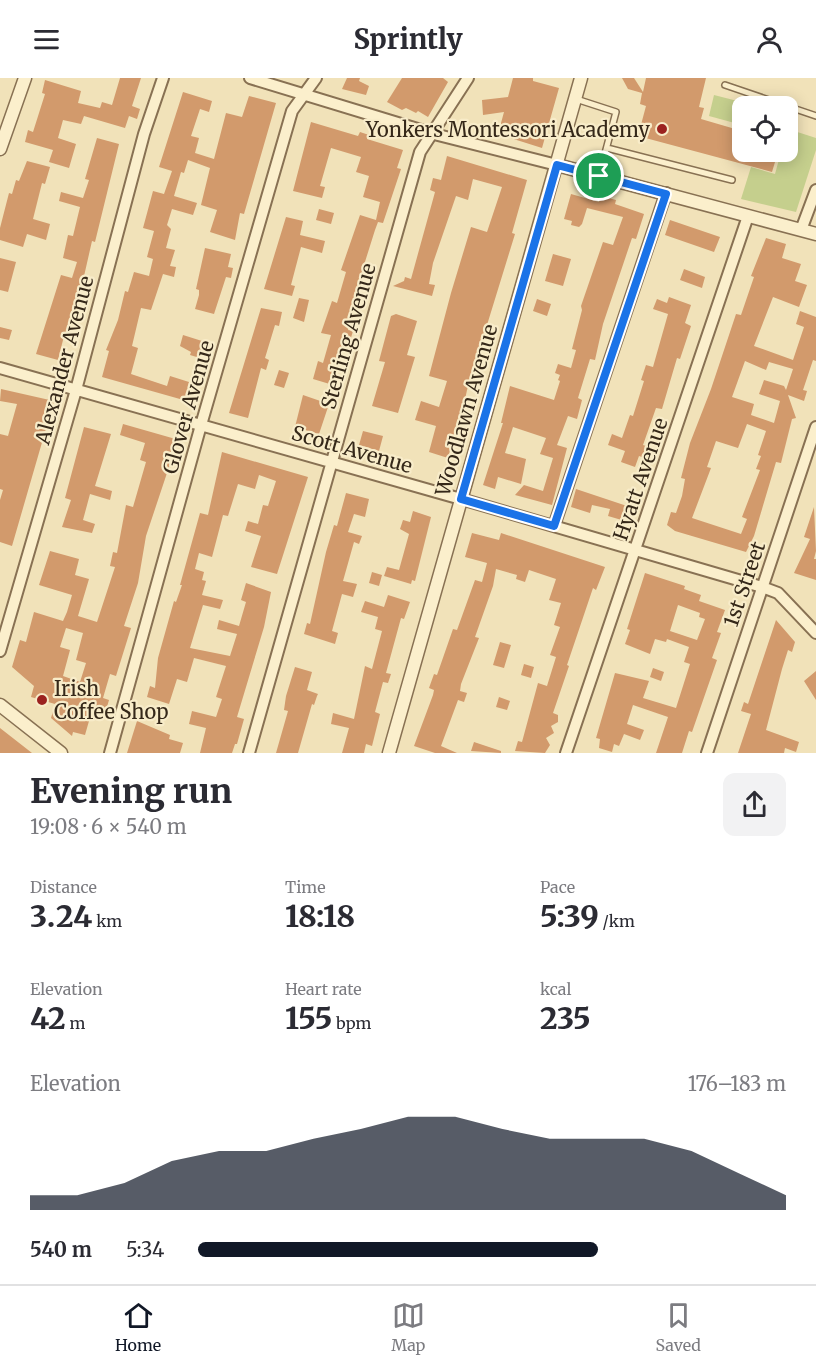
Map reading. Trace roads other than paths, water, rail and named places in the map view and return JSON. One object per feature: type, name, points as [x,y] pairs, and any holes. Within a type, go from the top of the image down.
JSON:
[{"type":"street","points":[[0,149],[25,78]]},
{"type":"street","name":"Alexander Avenue","points":[[0,651],[76,390],[144,134],[163,78]]},
{"type":"street","points":[[250,78],[434,134],[816,234]]},
{"type":"street","name":"Glover Avenue","points":[[111,753],[201,425],[292,111],[306,95],[316,78]]},
{"type":"street","name":"Sterling Avenue","points":[[249,753],[420,152],[434,134],[468,78]]},
{"type":"street","name":"Woodlawn Avenue","points":[[389,753],[581,78]]},
{"type":"street","points":[[801,230],[816,190]]},
{"type":"street","points":[[554,526],[666,194]]},
{"type":"street","name":"Hyatt Avenue","points":[[566,753],[748,216]]},
{"type":"street","name":"Scott Avenue","points":[[0,368],[762,587],[778,593],[816,633]]},
{"type":"street","name":"1st Street","points":[[707,753],[816,427]]},
{"type":"street","points":[[0,705],[61,753]]},
{"type":"lane","points":[[725,85],[816,116]]},
{"type":"lane","points":[[576,99],[616,112],[599,176]]},
{"type":"lane","points":[[607,148],[732,180]]},
{"type":"place","name":"Yonkers Montessori Academy","points":[[662,129]]},
{"type":"place","name":"Irish Coffee Shop","points":[[42,700]]}]
